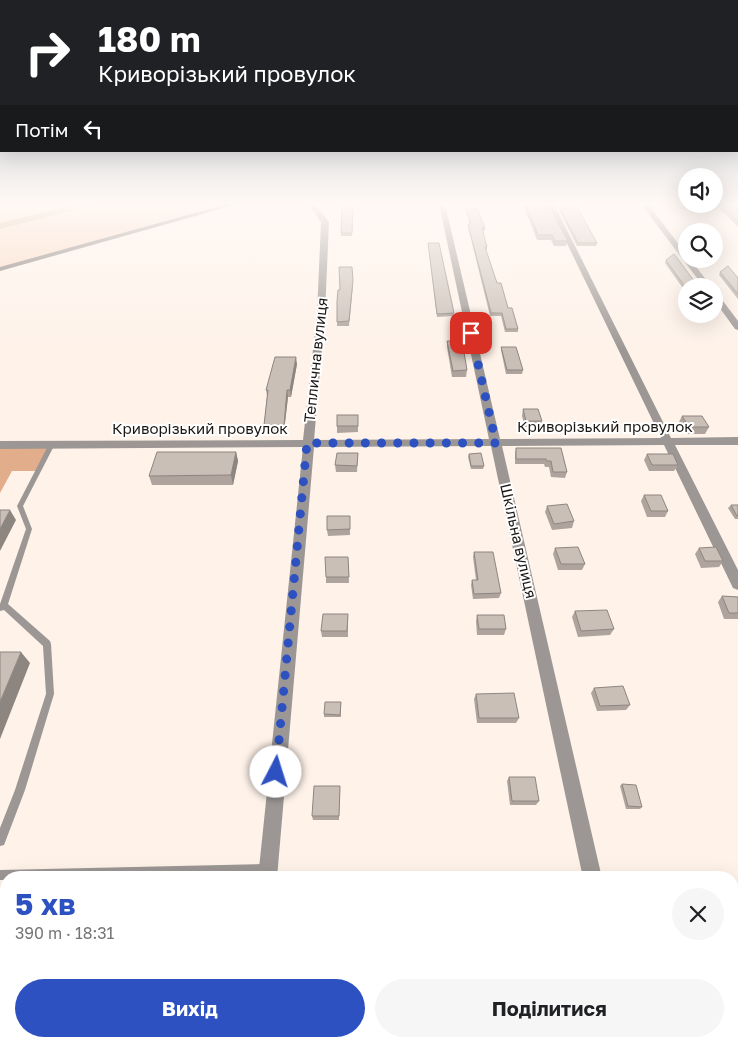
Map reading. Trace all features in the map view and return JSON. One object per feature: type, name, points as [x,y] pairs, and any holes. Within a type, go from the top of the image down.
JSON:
[{"type":"street","points":[[0,269],[58,253]]},
{"type":"street","name":"Теплична вулиця","points":[[267,871],[307,443],[321,314],[324,253]]},
{"type":"street","name":"Шкільна вулиця","points":[[453,253],[591,871]]},
{"type":"street","points":[[575,253],[738,584]]},
{"type":"street","points":[[682,253],[701,278]]},
{"type":"street","points":[[723,307],[738,326]]},
{"type":"street","name":"Криворізький провулок","points":[[0,445],[669,442],[738,440]]},
{"type":"lane","points":[[0,841],[20,790],[50,694],[47,644],[2,606],[29,529],[20,506],[52,444]]},
{"type":"shaded area","points":[[0,253],[58,253],[0,269]]},
{"type":"shaded area","points":[[52,444],[38,471],[12,471],[0,493],[0,445]]},
{"type":"building","points":[[429,253],[441,253],[454,313],[437,314]]},
{"type":"building","points":[[475,253],[487,253],[497,283],[501,283],[508,308],[512,308],[518,329],[506,329],[502,313],[491,313]]},
{"type":"building","points":[[674,254],[678,259],[678,268],[684,268],[692,278],[679,278],[666,260]]},
{"type":"building","points":[[728,266],[738,278],[738,294],[720,272]]},
{"type":"building","points":[[339,267],[352,267],[353,280],[349,321],[337,322],[338,290],[340,290]]},
{"type":"building","points":[[447,341],[462,341],[467,370],[453,371]]},
{"type":"building","points":[[501,347],[516,347],[523,370],[507,370]]},
{"type":"building","points":[[275,357],[296,357],[290,390],[287,390],[284,425],[264,425],[268,390],[266,390]]},
{"type":"building","points":[[523,409],[538,409],[542,421],[526,421]]},
{"type":"building","points":[[337,415],[358,415],[358,426],[337,426]]},
{"type":"building","points":[[682,416],[702,416],[709,427],[689,427]]},
{"type":"building","points":[[516,448],[561,448],[567,472],[553,472],[551,461],[546,459],[516,459]]},
{"type":"building","points":[[157,452],[236,452],[231,475],[149,476]]},
{"type":"building","points":[[337,453],[358,453],[357,466],[335,465]]},
{"type":"building","points":[[481,453],[484,466],[471,466],[469,454]]},
{"type":"building","points":[[647,454],[673,454],[678,465],[652,465]]},
{"type":"building","points":[[644,495],[661,495],[668,511],[651,511]]},
{"type":"building","points":[[567,504],[574,521],[554,524],[547,506]]},
{"type":"building","points":[[731,505],[738,505],[738,516],[737,516]]},
{"type":"building","points":[[0,510],[10,510],[0,529]]},
{"type":"building","points":[[327,516],[350,516],[350,529],[327,530]]},
{"type":"building","points":[[578,547],[585,564],[561,564],[555,548]]},
{"type":"building","points":[[716,547],[723,561],[705,561],[699,548]]},
{"type":"building","points":[[474,552],[493,552],[501,593],[474,594],[472,580],[478,580]]},
{"type":"building","points":[[325,557],[348,557],[349,577],[326,577]]},
{"type":"building","points":[[722,596],[738,597],[738,613],[729,613]]},
{"type":"building","points":[[607,610],[614,629],[581,631],[575,611]]},
{"type":"building","points":[[323,614],[348,614],[347,631],[321,631]]},
{"type":"building","points":[[477,615],[504,615],[506,629],[479,629]]},
{"type":"building","points":[[0,652],[21,652],[0,702]]},
{"type":"building","points":[[623,686],[630,705],[600,706],[594,688]]},
{"type":"building","points":[[514,693],[519,718],[479,718],[476,694]]},
{"type":"building","points":[[325,702],[341,702],[340,715],[324,714]]},
{"type":"building","points":[[509,777],[535,777],[539,801],[512,801]]},
{"type":"building","points":[[622,784],[636,785],[642,807],[628,806]]},
{"type":"building","points":[[314,786],[340,786],[339,816],[312,816]]},
{"type":"route","points":[[276,772],[307,443],[496,443],[471,333]]}]
